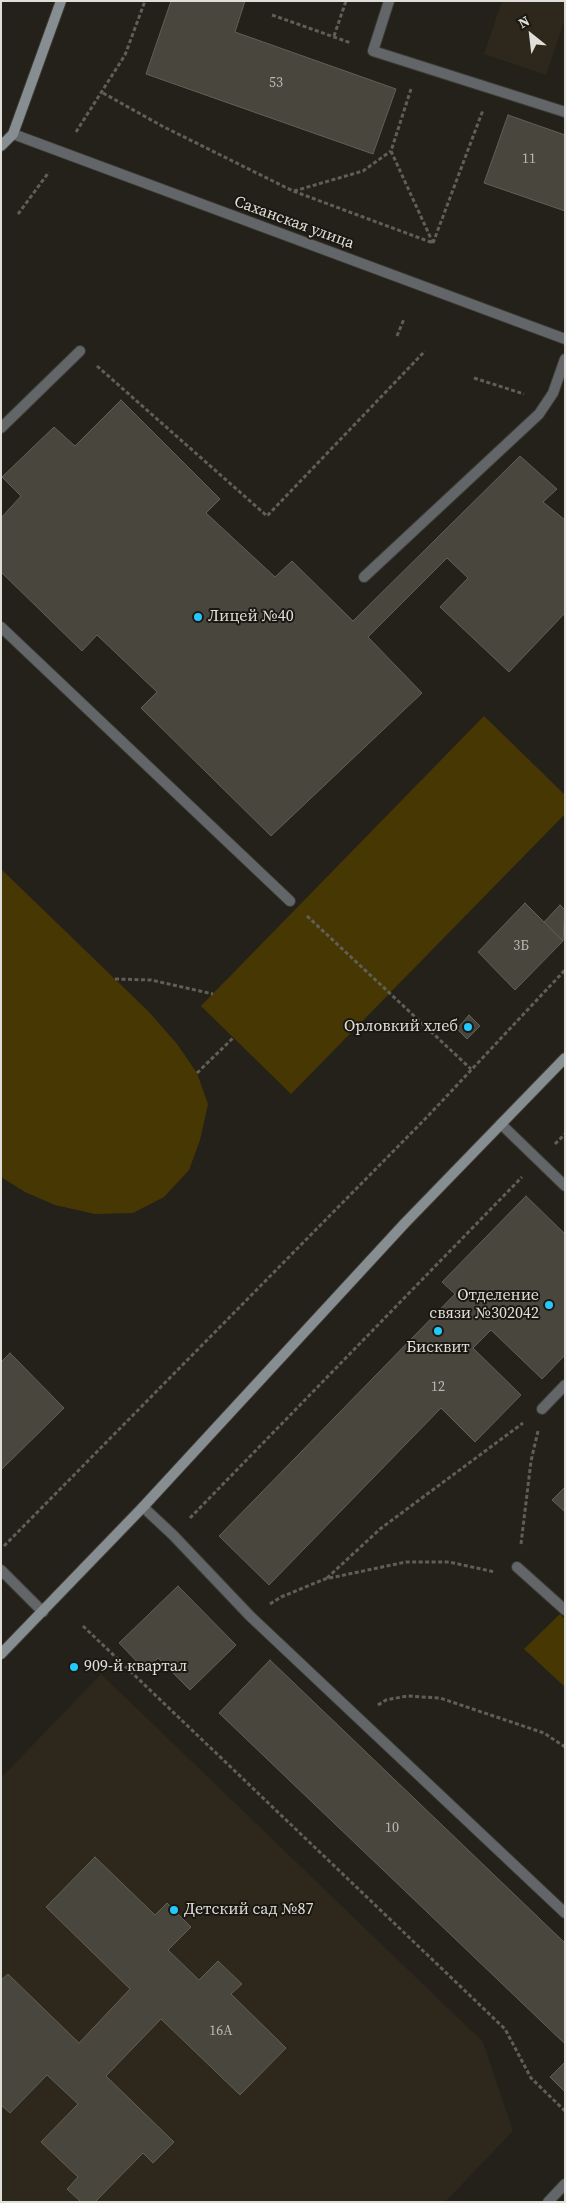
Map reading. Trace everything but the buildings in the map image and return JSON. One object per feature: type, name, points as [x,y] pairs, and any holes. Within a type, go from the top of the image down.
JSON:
[{"type":"street","points":[[1,146],[13,134],[61,1]]},
{"type":"street","points":[[389,1],[373,51],[565,112]]},
{"type":"street","name":"Саханская улица","points":[[13,134],[565,339]]},
{"type":"street","points":[[1,428],[80,350]]},
{"type":"street","points":[[364,577],[539,414],[553,393],[565,359]]},
{"type":"street","points":[[1,627],[290,900]]},
{"type":"street","points":[[1,1654],[143,1507],[405,1223],[565,1058]]},
{"type":"street","points":[[501,1124],[565,1186]]},
{"type":"street","points":[[542,1409],[565,1386]]},
{"type":"street","points":[[143,1507],[173,1535],[250,1616],[565,1913]]},
{"type":"street","points":[[517,1567],[565,1610]]},
{"type":"street","points":[[1,1570],[43,1612]]},
{"type":"street","points":[[548,2202],[565,2184]]},
{"type":"path","points":[[18,214],[103,93],[125,55],[146,1]]},
{"type":"path","points":[[334,36],[346,1]]},
{"type":"path","points":[[272,15],[373,51]]},
{"type":"path","points":[[293,191],[363,171],[391,151],[419,66]]},
{"type":"path","points":[[433,243],[491,88]]},
{"type":"path","points":[[103,93],[162,126],[293,191],[433,243]]},
{"type":"path","points":[[391,151],[433,243]]},
{"type":"path","points":[[397,336],[404,319]]},
{"type":"path","points":[[80,350],[267,516],[425,351]]},
{"type":"path","points":[[474,378],[546,402]]},
{"type":"path","points":[[290,900],[471,1069]]},
{"type":"path","points":[[1,1549],[428,1116],[565,970]]},
{"type":"path","points":[[115,979],[151,980],[213,994]]},
{"type":"path","points":[[197,1073],[233,1038]]},
{"type":"path","points":[[173,1535],[565,1134]]},
{"type":"path","points":[[250,1616],[281,1597],[326,1580],[406,1562],[449,1562],[494,1572],[517,1567],[531,1461],[542,1409]]},
{"type":"path","points":[[326,1580],[380,1529],[542,1409]]},
{"type":"path","points":[[83,1626],[505,2029],[531,2078],[565,2111]]},
{"type":"path","points":[[357,1718],[386,1700],[407,1696],[440,1698],[544,1733],[565,1747]]},
{"type":"shaded area","points":[[502,1],[565,1],[565,19],[546,75],[484,54]]},
{"type":"shaded area","points":[[484,716],[565,795],[565,814],[291,1094],[201,1006]]},
{"type":"shaded area","points":[[1,869],[149,1012],[177,1044],[197,1073],[208,1104],[200,1140],[189,1170],[164,1197],[133,1213],[95,1214],[55,1205],[25,1192],[1,1177]]},
{"type":"shaded area","points":[[560,1614],[565,1619],[565,1687],[524,1649]]},
{"type":"shaded area","name":"Детский сад №87","points":[[101,1674],[483,2042],[513,2131],[445,2202],[1,2202],[1,1778]]},
{"type":"place","name":"Лицей №40","points":[[198,617]]},
{"type":"place","name":"Орловкий хлеб","points":[[468,1027]]},
{"type":"place","name":"Отделение связи №302042","points":[[549,1305]]},
{"type":"place","name":"Бисквит","points":[[438,1331]]},
{"type":"place","name":"909-й квартал","points":[[74,1667]]},
{"type":"place","name":"Детский сад №87","points":[[174,1910]]}]
